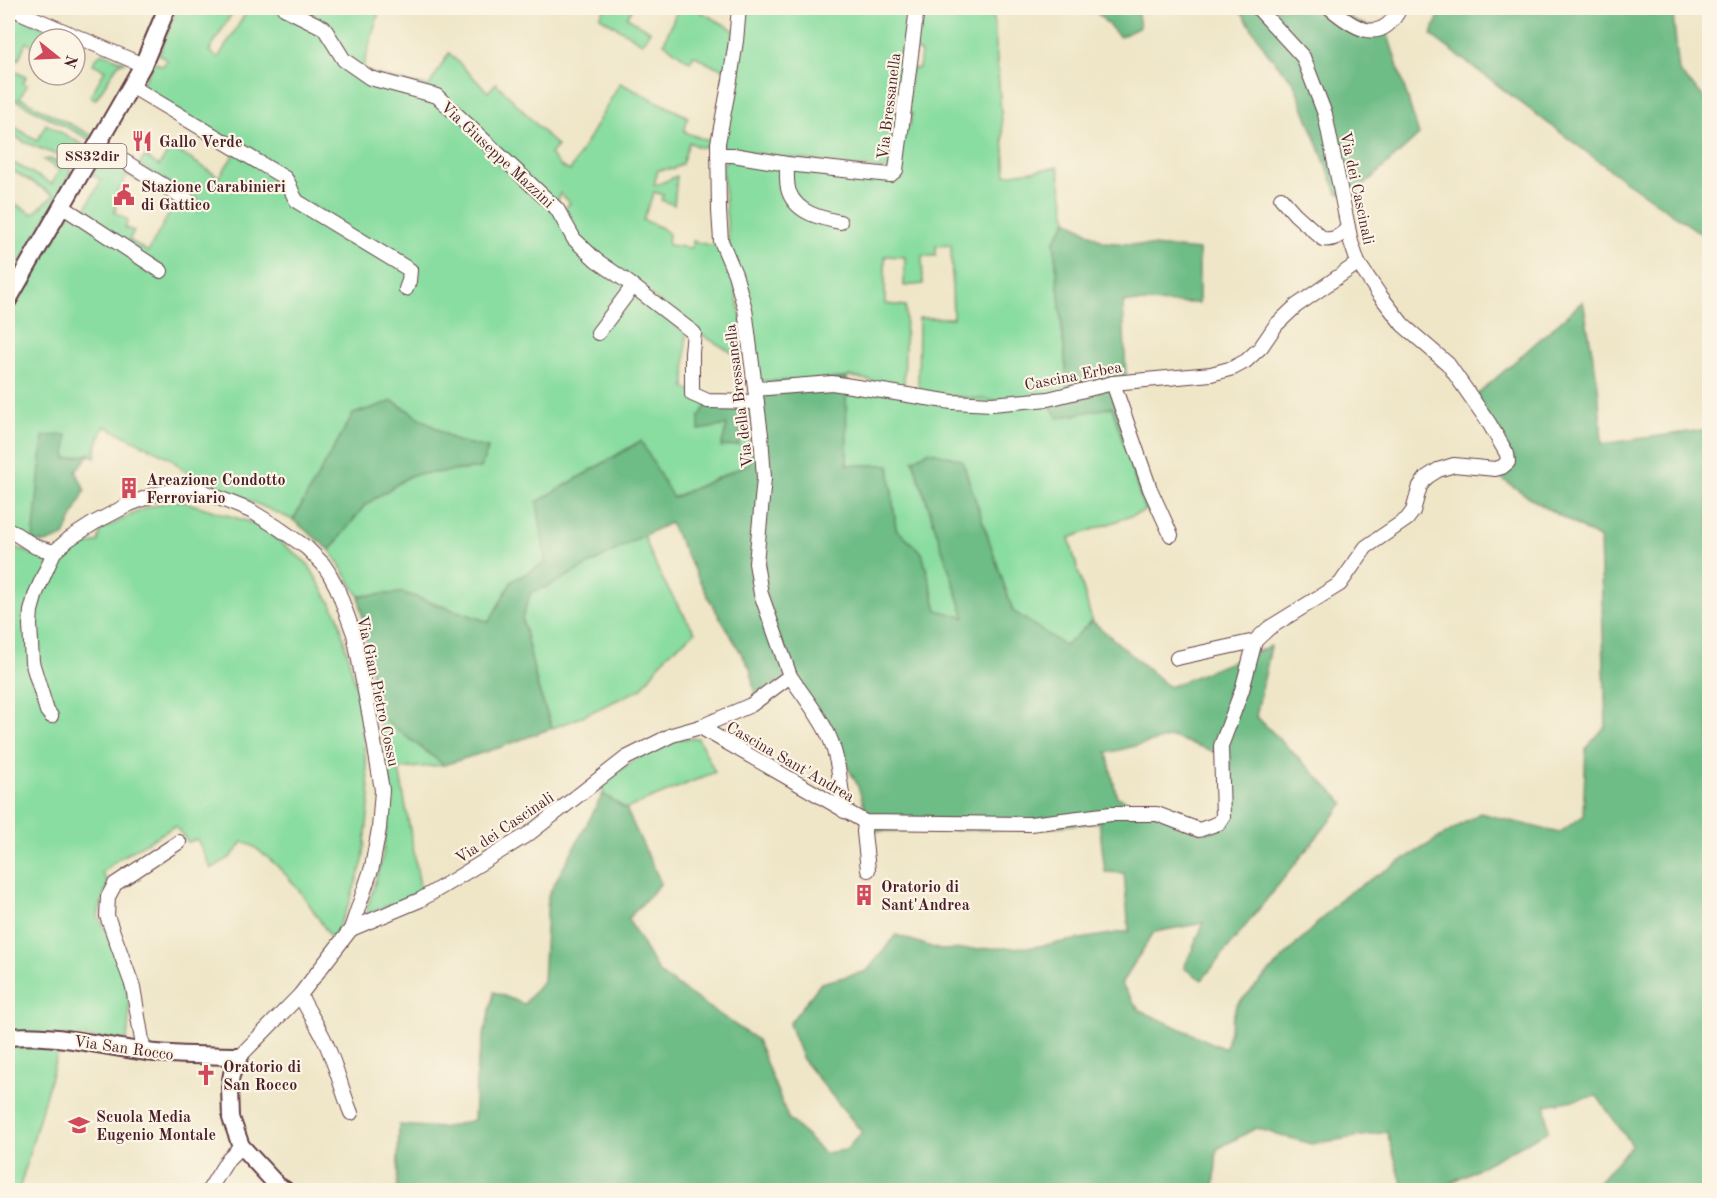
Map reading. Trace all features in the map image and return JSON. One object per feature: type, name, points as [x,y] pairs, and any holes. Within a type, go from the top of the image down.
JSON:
[{"type":"main road","name":"SS32dir","points":[[8,300],[143,65],[167,8]]},
{"type":"main road","name":"Via San Rocco","points":[[8,1037],[27,1035],[55,1037],[144,1052],[240,1056]]},
{"type":"main road","points":[[240,1056],[231,1081],[231,1119],[241,1146],[285,1191]]},
{"type":"street","points":[[12,8],[143,65]]},
{"type":"street","name":"Via Giuseppe Mazzini","points":[[284,8],[324,27],[344,60],[370,78],[437,96],[557,209],[574,239],[596,260],[694,333]]},
{"type":"street","name":"Via della Bressanella","points":[[739,8],[736,41],[718,143],[718,211],[721,241],[735,274],[745,309],[756,396],[764,478],[756,563],[761,594],[790,676],[831,740],[844,811]]},
{"type":"street","name":"Via Bressanella","points":[[718,155],[890,175],[894,173],[917,8]]},
{"type":"street","name":"Via dei Cascinali","points":[[1255,641],[1269,628],[1340,584],[1366,547],[1407,519],[1413,511],[1420,486],[1427,477],[1454,465],[1495,469],[1508,462],[1507,454],[1489,423],[1448,364],[1403,325],[1358,263],[1348,228],[1325,114],[1303,57],[1258,8]]},
{"type":"street","points":[[1330,8],[1348,22],[1369,31],[1379,30],[1388,25],[1396,17],[1400,8]]},
{"type":"street","points":[[131,86],[285,178],[290,183],[293,197],[298,202],[410,270],[409,281],[403,294]]},
{"type":"street","points":[[98,145],[189,201]]},
{"type":"street","points":[[787,164],[789,191],[797,204],[814,217],[840,222]]},
{"type":"street","points":[[1281,198],[1323,239],[1335,238],[1348,228]]},
{"type":"street","points":[[63,207],[161,271]]},
{"type":"street","name":"Cascina Erbea","points":[[694,333],[692,394],[708,401],[756,396],[832,383],[952,402],[992,404],[1048,399],[1113,383],[1196,376],[1233,368],[1255,354],[1276,325],[1296,306],[1358,263]]},
{"type":"street","points":[[598,333],[633,286]]},
{"type":"street","points":[[1113,383],[1150,489],[1171,535]]},
{"type":"street","name":"Via Gian Pietro Cossu","points":[[54,552],[69,539],[129,504],[156,494],[192,487],[251,511],[306,548],[323,564],[337,588],[354,634],[382,790],[380,829],[372,867],[351,929],[300,995],[240,1056]]},
{"type":"street","points":[[8,529],[36,547],[54,552],[36,593],[30,625],[32,662],[47,711],[51,716]]},
{"type":"street","points":[[1177,658],[1255,641]]},
{"type":"street","name":"Cascina Sant'Andrea","points":[[700,727],[865,822],[1029,824],[1111,814],[1157,814],[1198,830],[1219,823],[1223,817],[1221,746],[1242,690],[1255,641]]},
{"type":"street","points":[[700,727],[751,705],[790,676]]},
{"type":"street","name":"Via dei Cascinali","points":[[351,929],[420,900],[521,838],[626,758],[672,735],[700,727]]},
{"type":"street","name":"Cascina Sant'Andrea","points":[[865,822],[868,870]]},
{"type":"street","points":[[144,1052],[132,987],[107,916],[108,897],[116,884],[179,842]]},
{"type":"street","points":[[300,995],[333,1061],[351,1113]]},
{"type":"street","points":[[209,1191],[228,1159],[241,1146]]},
{"type":"green space","points":[[177,8],[235,8],[209,51],[218,58],[249,8],[380,8],[363,67],[370,73],[429,86],[449,53],[488,92],[496,83],[557,146],[550,154],[560,166],[570,171],[620,83],[688,117],[684,132],[712,142],[711,147],[698,147],[689,142],[682,164],[673,169],[658,170],[654,185],[677,176],[674,205],[661,200],[663,195],[654,192],[643,220],[662,228],[669,234],[668,245],[692,248],[693,241],[709,245],[719,243],[733,275],[748,354],[736,355],[697,332],[577,237],[562,211],[570,203],[560,193],[556,208],[574,239],[686,334],[685,388],[712,397],[739,445],[741,410],[730,397],[751,398],[749,464],[672,498],[640,441],[538,502],[546,563],[512,581],[489,622],[404,593],[359,596],[330,550],[365,505],[411,475],[481,468],[488,448],[456,441],[393,401],[353,414],[293,520],[183,470],[170,458],[105,426],[97,443],[95,458],[90,454],[66,459],[33,541],[15,533],[8,521],[8,320],[39,264],[73,209],[83,213],[101,180],[92,175],[104,158],[111,158],[144,178],[142,183],[127,175],[116,194],[120,197],[114,206],[117,208],[114,212],[128,220],[125,228],[134,231],[129,240],[148,252],[176,201],[199,211],[203,203],[139,165],[145,156],[159,166],[171,147],[219,177],[239,147],[140,87],[155,62],[163,66],[167,60],[159,55]]},
{"type":"green space","points":[[605,8],[633,8],[627,17],[650,31],[642,43],[600,17]]},
{"type":"green space","points":[[678,8],[694,8],[734,30],[727,70],[709,64],[694,55],[690,62],[664,43]]},
{"type":"green space","points":[[743,8],[828,12],[830,8],[912,8],[891,171],[722,149]]},
{"type":"green space","points":[[920,8],[993,8],[1006,175],[1058,167],[1067,220],[1054,242],[1068,391],[1005,401],[1049,404],[1058,418],[1112,407],[1145,511],[1069,538],[1092,621],[1065,646],[1013,612],[962,460],[913,460],[965,618],[937,610],[922,553],[896,529],[889,465],[847,466],[846,378],[761,382],[729,245],[722,165],[728,159],[897,179],[903,129],[910,125],[912,113],[906,112],[911,69],[919,68],[921,53],[914,48]],"holes":[[[951,245],[953,318],[919,318],[918,393],[993,400],[854,390],[846,378],[849,376],[904,388],[906,306],[885,304],[885,256],[905,257],[904,286],[923,284],[922,256],[936,256],[936,246]]]},
{"type":"green space","points":[[1096,8],[1137,8],[1140,27],[1120,37],[1097,13]]},
{"type":"green space","points":[[1236,8],[1340,8],[1355,21],[1371,27],[1384,22],[1419,135],[1351,197],[1337,193],[1294,83],[1269,55],[1244,16]]},
{"type":"green space","points":[[1442,8],[1629,8],[1673,14],[1679,72],[1709,102],[1709,239],[1621,178],[1431,35]]},
{"type":"green space","points":[[8,13],[44,27],[27,27],[27,43],[19,59],[16,61],[8,56]]},
{"type":"green space","points":[[102,53],[125,62],[118,64],[96,99],[90,97],[105,70],[93,64]]},
{"type":"green space","points":[[8,64],[13,67],[12,70],[26,77],[23,83],[27,85],[20,98],[93,136],[91,140],[8,96]]},
{"type":"green space","points":[[8,123],[37,141],[46,124],[85,146],[86,150],[77,163],[24,142],[8,132]]},
{"type":"green space","points":[[50,159],[70,167],[70,172],[56,201],[8,283],[8,200],[33,214],[54,195],[8,168],[8,160],[52,184],[59,170],[44,160]]},
{"type":"green space","points":[[1067,220],[1104,242],[1199,250],[1199,303],[1123,302],[1126,378],[1068,391],[1054,242]]},
{"type":"green space","points":[[1583,301],[1598,385],[1602,444],[1709,429],[1709,1190],[1591,1190],[1632,1145],[1597,1096],[1546,1105],[1548,1131],[1437,1190],[1404,1190],[1387,1132],[1311,1144],[1256,1128],[1217,1149],[1214,1190],[397,1190],[399,1125],[442,1128],[474,1120],[477,1065],[494,992],[524,1004],[543,981],[548,896],[603,794],[626,809],[661,883],[628,919],[659,973],[757,1040],[788,1118],[824,1153],[846,1150],[862,1132],[803,1060],[789,1024],[821,983],[867,971],[896,935],[940,950],[1033,947],[1129,931],[1124,873],[1105,872],[1099,822],[1034,829],[873,831],[857,784],[795,673],[755,695],[750,668],[709,599],[670,523],[549,586],[531,592],[522,618],[538,688],[552,728],[444,765],[378,715],[359,596],[403,593],[489,622],[512,581],[546,563],[537,502],[641,441],[673,498],[749,464],[763,381],[829,381],[846,378],[847,465],[889,465],[896,529],[922,553],[937,610],[965,618],[913,460],[929,451],[962,460],[1013,611],[1065,646],[1092,621],[1169,687],[1271,646],[1256,716],[1344,803],[1202,980],[1184,968],[1204,923],[1154,932],[1121,984],[1139,1010],[1225,1049],[1236,1006],[1345,895],[1480,813],[1559,833],[1583,816],[1586,748],[1606,726],[1600,539],[1533,500],[1498,476],[1513,462],[1476,396]],"holes":[[[1172,737],[1230,757],[1228,816],[1201,832],[1117,797],[1107,753]]]},
{"type":"green space","points":[[1111,388],[1153,508],[1145,511],[1112,407],[1058,418],[1049,404]]},
{"type":"green space","points":[[712,397],[730,397],[741,410],[739,445],[721,447],[727,425],[699,430],[699,417]]},
{"type":"green space","points":[[393,401],[456,441],[488,448],[481,468],[411,475],[365,505],[330,550],[293,520],[353,414]]},
{"type":"green space","points":[[67,435],[66,459],[90,454],[76,471],[85,490],[64,536],[45,543],[33,541],[43,436]]},
{"type":"green space","points":[[173,500],[259,525],[308,564],[338,616],[358,696],[370,797],[363,861],[349,904],[332,940],[295,885],[256,848],[243,842],[231,857],[211,869],[197,839],[188,842],[175,826],[118,859],[102,873],[108,882],[98,916],[114,947],[128,991],[127,1040],[8,1033],[8,589],[15,547],[62,562],[76,549],[98,542],[101,530],[143,509]]},
{"type":"green space","points":[[644,535],[660,573],[695,632],[666,656],[641,689],[552,728],[538,688],[522,618],[531,592],[549,586]]},
{"type":"green space","points":[[378,715],[444,765],[399,769],[421,892],[365,915],[382,859],[390,807],[384,742]]},
{"type":"green space","points":[[698,738],[715,772],[626,809],[603,794],[603,782],[638,757],[676,739]]},
{"type":"green space","points":[[60,1044],[19,1190],[8,1190],[8,1046]]},
{"type":"place","name":"Gallo Verde","points":[[142,141]]},
{"type":"place","name":"Stazione Carabinieri di Gattico","points":[[124,195]]},
{"type":"place","name":"Areazione Condotto Ferroviario","points":[[129,488]]},
{"type":"place","name":"Oratorio di Sant'Andrea","points":[[864,895]]},
{"type":"place","name":"Oratorio di San Rocco","points":[[206,1075]]},
{"type":"place","name":"Scuola Media Eugenio Montale","points":[[79,1125]]}]
